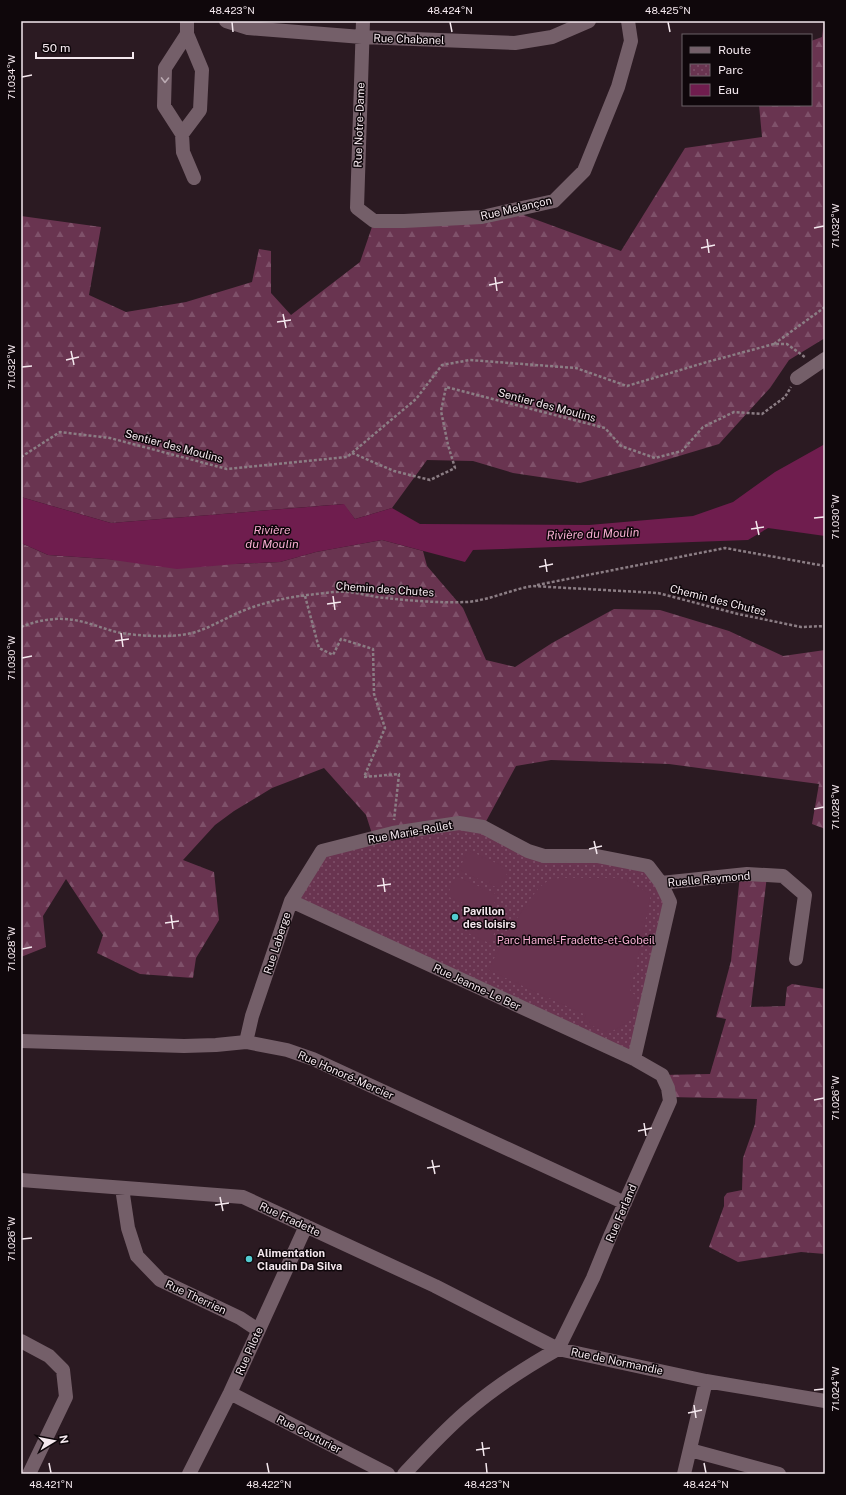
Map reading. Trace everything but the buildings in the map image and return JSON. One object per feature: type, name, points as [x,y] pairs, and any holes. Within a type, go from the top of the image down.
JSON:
[{"type":"street","name":"Rue Chabanel","points":[[226,21],[248,28],[362,37],[515,43],[552,36],[589,21]]},
{"type":"street","name":"Rue Notre-Dame","points":[[364,21],[362,37],[357,208],[374,220]]},
{"type":"street","name":"Rue Melançon","points":[[374,220],[404,221],[482,217],[554,201],[584,171],[618,87],[631,41],[628,21]]},
{"type":"street","points":[[182,134],[200,110],[202,70],[187,27]]},
{"type":"street","points":[[187,27],[165,68],[164,106],[182,134],[183,152],[194,178]]},
{"type":"street","points":[[797,378],[821,362]]},
{"type":"street","name":"Rue Marie-Rollet","points":[[322,851],[392,833],[459,823],[483,828],[528,851],[544,856],[597,856],[648,866],[661,883],[670,902],[634,1059]]},
{"type":"street","name":"Rue Laberge","points":[[246,1042],[252,1016],[291,901],[322,851]]},
{"type":"street","name":"Ruelle Raymond","points":[[661,883],[747,874],[783,876],[805,895],[796,959]]},
{"type":"street","name":"Rue Jeanne-Le Ber","points":[[291,901],[634,1059],[662,1075]]},
{"type":"street","name":"Rue Honoré-Mercier","points":[[21,1041],[184,1046],[246,1042],[287,1050],[313,1059],[625,1203]]},
{"type":"street","name":"Rue Ferland","points":[[558,1349],[593,1278],[670,1101],[668,1088],[662,1075]]},
{"type":"street","name":"Rue Fradette","points":[[21,1180],[243,1197],[435,1286],[558,1349]]},
{"type":"street","name":"Rue Therrien","points":[[122,1188],[128,1228],[137,1256],[160,1280],[240,1318],[258,1330]]},
{"type":"street","name":"Rue Pilote","points":[[189,1474],[230,1393],[306,1226]]},
{"type":"street","points":[[21,1341],[49,1356],[63,1370],[66,1397],[30,1474]]},
{"type":"street","name":"Rue de Normandie","points":[[404,1474],[441,1435],[472,1407],[519,1372],[558,1349],[706,1381],[825,1401]]},
{"type":"street","points":[[684,1474],[706,1381]]},
{"type":"street","name":"Rue Couturier","points":[[230,1393],[388,1474]]},
{"type":"street","points":[[690,1450],[779,1474]]},
{"type":"path","points":[[774,344],[825,307]]},
{"type":"path","name":"Sentier des Moulins","points":[[21,457],[60,432],[110,438],[227,469],[347,457],[416,399],[442,365],[470,360],[576,368],[627,386],[774,344],[787,344],[821,362]]},
{"type":"path","name":"Sentier des Moulins","points":[[352,453],[394,471],[430,480],[454,468],[441,410],[446,387],[517,404],[605,428],[621,446],[655,458],[682,451],[703,427],[734,412],[762,414],[785,397],[797,378]]},
{"type":"path","points":[[532,586],[725,548],[825,566]]},
{"type":"path","name":"Chemin des Chutes","points":[[21,627],[45,620],[66,619],[83,622],[122,633],[144,635],[182,635],[198,631],[262,603],[305,596],[345,592],[409,600],[467,602],[532,586],[658,593],[738,614],[801,627],[825,626]]},
{"type":"path","points":[[305,596],[318,648],[333,654],[341,639],[373,649],[374,694],[385,728],[364,777],[399,774],[392,833]]},
{"type":"green space","points":[[825,21],[825,338],[789,360],[770,388],[719,444],[649,465],[580,483],[513,473],[473,461],[427,460],[392,508],[355,519],[343,504],[111,523],[21,497],[21,216],[101,227],[89,295],[126,312],[186,302],[252,282],[259,249],[271,251],[271,293],[291,315],[360,262],[374,221],[510,210],[621,251],[685,148],[762,137],[759,106],[812,106],[812,41],[822,37]]},
{"type":"green space","points":[[382,540],[423,551],[427,566],[463,608],[486,660],[515,667],[552,643],[614,609],[660,610],[729,631],[783,656],[825,650],[825,829],[812,824],[819,784],[669,764],[551,760],[516,766],[483,827],[373,837],[366,815],[324,768],[272,788],[234,811],[215,825],[183,860],[214,872],[219,920],[196,958],[193,978],[140,974],[97,953],[103,935],[66,879],[43,916],[46,947],[21,957],[21,543],[48,555],[106,559],[236,564],[280,562],[316,552]]},
{"type":"green space","name":"Parc Hamel-Fradette-et-Gobeil","points":[[459,823],[528,851],[648,866],[670,902],[634,1059],[291,901],[322,851]]},
{"type":"green space","points":[[468,850],[509,869],[500,889],[459,870]]},
{"type":"green space","points":[[740,875],[767,876],[751,1007],[785,1006],[787,987],[792,984],[825,989],[825,1254],[801,1252],[738,1262],[709,1247],[724,1206],[724,1197],[727,1193],[742,1190],[743,1158],[755,1124],[757,1099],[669,1097],[662,1075],[710,1074],[726,1019],[716,1017],[731,961]]},
{"type":"green space","points":[[456,876],[498,895],[489,915],[447,896]]},
{"type":"green space","points":[[560,878],[624,879],[651,894],[630,993],[637,995],[631,1020],[609,1033],[583,1022],[586,1015],[488,970],[515,921],[533,896],[541,886],[548,881]]},
{"type":"green space","points":[[474,920],[496,930],[489,943],[468,933]]},
{"type":"water","name":"Rivière du Moulin","points":[[825,444],[825,536],[768,528],[748,540],[473,550],[465,562],[382,540],[316,552],[280,562],[177,569],[106,559],[48,555],[21,543],[21,497],[111,523],[344,504],[355,519],[392,508],[420,524],[589,525],[693,516],[733,502],[775,472]]},
{"type":"place","name":"Pavillon des loisirs","points":[[455,917]]},
{"type":"place","name":"Alimentation Claudin Da Silva","points":[[249,1259]]}]
